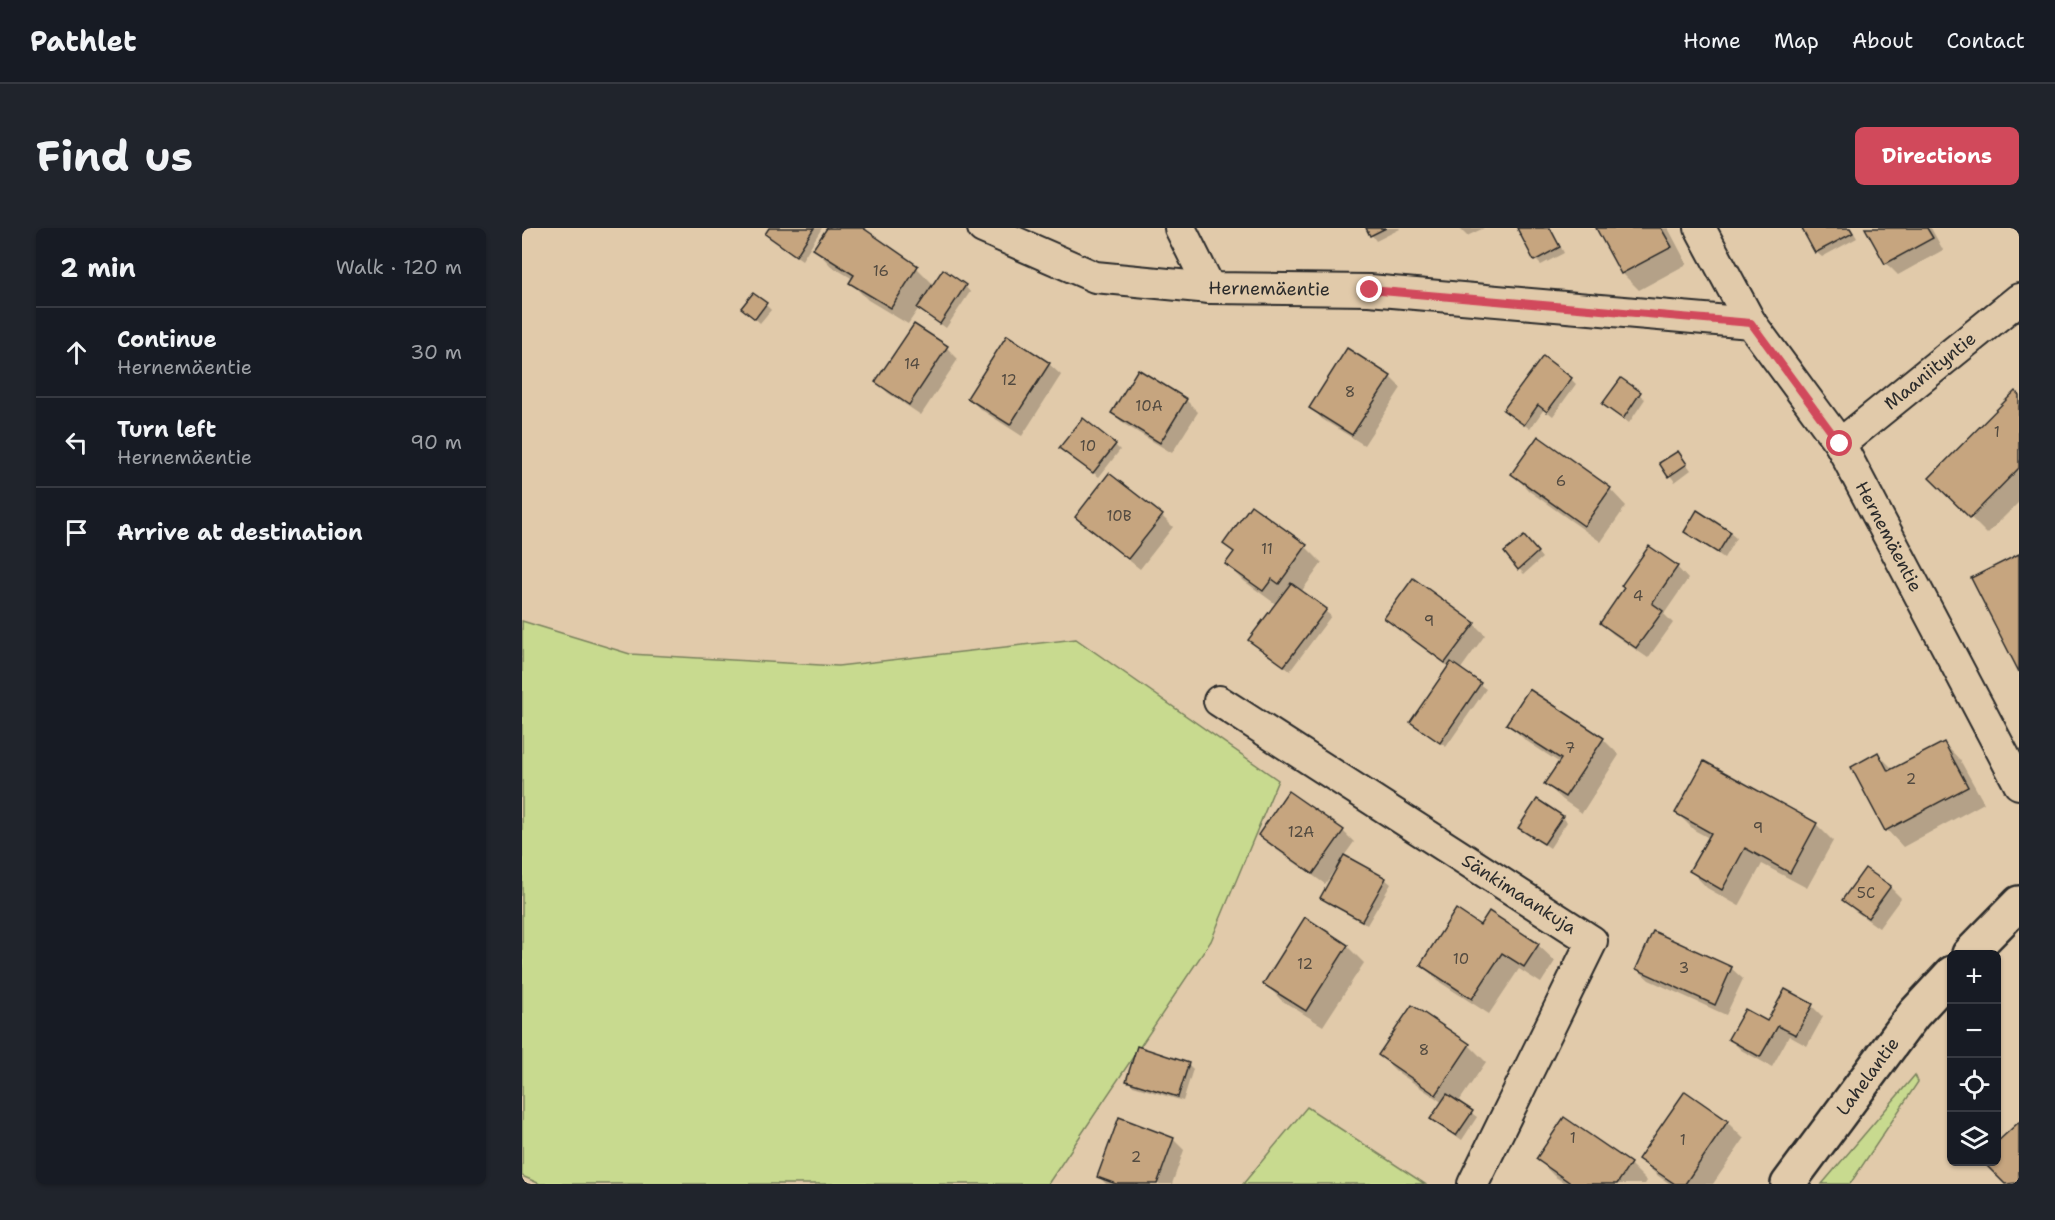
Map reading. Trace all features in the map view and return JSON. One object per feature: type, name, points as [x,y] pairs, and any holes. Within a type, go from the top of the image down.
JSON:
[{"type":"main road","points":[[1973,950],[2019,903]]},
{"type":"main road","name":"Lahelantie","points":[[1788,1184],[1914,1014],[1947,978]]},
{"type":"street","name":"Hernemäentie","points":[[983,228],[1095,277],[1210,288],[1370,290],[1751,323],[1840,444],[2019,784]]},
{"type":"street","points":[[1180,228],[1210,288]]},
{"type":"street","points":[[1700,228],[1751,323]]},
{"type":"street","name":"Maaniityntie","points":[[1840,444],[2019,299]]},
{"type":"street","name":"Sänkimaankuja","points":[[1219,700],[1592,941],[1473,1184]]},
{"type":"green space","points":[[522,621],[630,654],[838,666],[1076,639],[1278,780],[1211,941],[1048,1184],[540,1184],[522,1176]]},
{"type":"green space","points":[[1915,1075],[1918,1082],[1850,1184],[1822,1184]]},
{"type":"green space","points":[[1307,1107],[1425,1184],[1243,1184]]},
{"type":"building","points":[[769,228],[814,228],[796,256],[765,234]]},
{"type":"building","points":[[827,228],[863,228],[918,266],[891,308],[849,283],[854,275],[813,249]]},
{"type":"building","points":[[1366,228],[1386,228],[1370,236]]},
{"type":"building","points":[[1517,228],[1550,228],[1560,247],[1534,261]]},
{"type":"building","points":[[1596,228],[1661,228],[1672,247],[1621,274]]},
{"type":"building","points":[[1850,228],[1853,233],[1815,253],[1802,229]]},
{"type":"building","points":[[1865,228],[1927,228],[1933,238],[1885,264]]},
{"type":"building","points":[[943,269],[966,285],[940,324],[917,308]]},
{"type":"building","points":[[753,293],[767,303],[755,319],[741,308]]},
{"type":"building","points":[[914,324],[948,346],[909,405],[875,382]]},
{"type":"building","points":[[1007,335],[1050,363],[1010,425],[967,398]]},
{"type":"building","points":[[1347,348],[1391,376],[1352,435],[1309,408]]},
{"type":"building","points":[[1543,356],[1572,378],[1547,412],[1538,405],[1524,425],[1503,410]]},
{"type":"building","points":[[1138,369],[1187,399],[1160,443],[1111,413]]},
{"type":"building","points":[[1621,378],[1641,392],[1623,419],[1602,404]]},
{"type":"building","points":[[2015,391],[2019,395],[2019,468],[1970,518],[1929,478]]},
{"type":"building","points":[[1083,418],[1116,444],[1093,473],[1059,448]]},
{"type":"building","points":[[1538,436],[1611,488],[1584,526],[1511,474]]},
{"type":"building","points":[[1678,451],[1687,464],[1668,477],[1659,463]]},
{"type":"building","points":[[1109,473],[1163,515],[1128,559],[1075,517]]},
{"type":"building","points":[[1251,505],[1307,545],[1279,584],[1272,579],[1263,591],[1225,564],[1234,552],[1223,544]]},
{"type":"building","points":[[1697,510],[1731,532],[1718,553],[1684,532]]},
{"type":"building","points":[[1524,536],[1538,552],[1518,570],[1504,552]]},
{"type":"building","points":[[1649,546],[1678,566],[1652,603],[1663,611],[1636,648],[1600,623],[1624,588],[1621,586]]},
{"type":"building","points":[[2019,554],[2019,672],[1971,578]]},
{"type":"building","points":[[1413,578],[1475,623],[1445,663],[1384,618]]},
{"type":"building","points":[[1291,583],[1327,609],[1284,666],[1248,640]]},
{"type":"building","points":[[1451,662],[1481,683],[1440,743],[1410,722]]},
{"type":"building","points":[[1529,689],[1604,738],[1565,797],[1544,784],[1561,759],[1506,724]]},
{"type":"building","points":[[1944,742],[1968,787],[1885,831],[1851,767],[1878,752],[1888,771]]},
{"type":"building","points":[[1704,761],[1817,823],[1790,873],[1745,848],[1722,890],[1689,871],[1711,833],[1675,813]]},
{"type":"building","points":[[1288,791],[1344,830],[1313,874],[1258,835]]},
{"type":"building","points":[[1537,799],[1563,816],[1544,844],[1518,828]]},
{"type":"building","points":[[1344,855],[1386,878],[1362,921],[1320,898]]},
{"type":"building","points":[[1865,868],[1891,886],[1868,918],[1842,900]]},
{"type":"building","points":[[1456,909],[1480,925],[1489,911],[1539,944],[1524,967],[1502,953],[1472,999],[1420,965]]},
{"type":"building","points":[[1305,917],[1348,945],[1306,1011],[1263,984]]},
{"type":"building","points":[[1653,931],[1732,967],[1715,1005],[1636,969]]},
{"type":"building","points":[[1785,989],[1813,1004],[1796,1035],[1778,1026],[1760,1057],[1728,1039],[1745,1009],[1767,1021]]},
{"type":"building","points":[[1412,1005],[1470,1044],[1436,1095],[1378,1055]]},
{"type":"building","points":[[1137,1046],[1189,1063],[1178,1097],[1126,1081]]},
{"type":"building","points":[[1685,1091],[1728,1121],[1685,1184],[1675,1184],[1638,1159]]},
{"type":"building","points":[[1447,1094],[1473,1111],[1456,1136],[1430,1119]]},
{"type":"building","points":[[1119,1117],[1174,1138],[1157,1184],[1116,1184],[1097,1177]]},
{"type":"building","points":[[1564,1117],[1631,1163],[1617,1184],[1572,1184],[1536,1159]]},
{"type":"building","points":[[2019,1122],[2019,1183],[2005,1184],[1987,1166],[2001,1166],[2001,1138]]},
{"type":"route","points":[[1370,290],[1751,323],[1840,444]]}]
